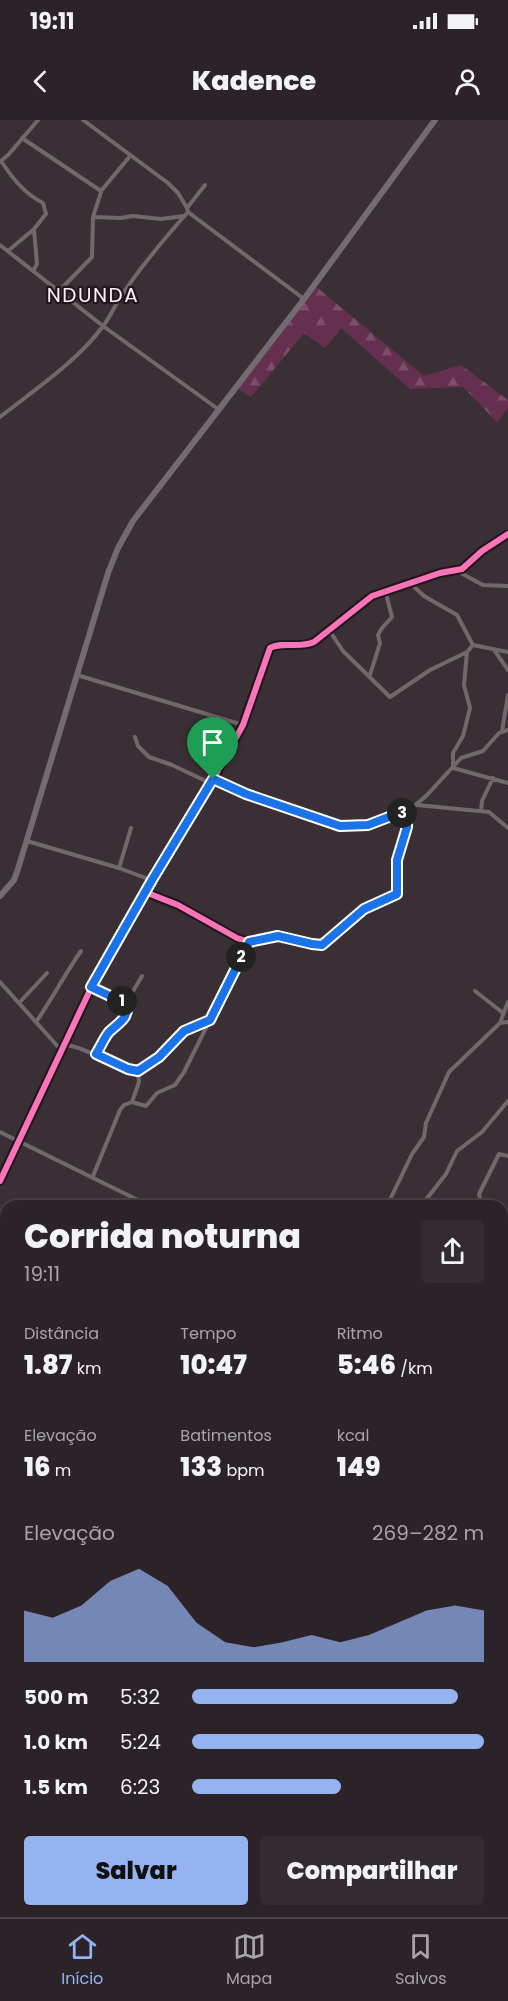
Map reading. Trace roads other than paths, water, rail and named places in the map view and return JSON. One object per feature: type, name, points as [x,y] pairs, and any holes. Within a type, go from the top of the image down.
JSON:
[{"type":"main road","points":[[0,896],[14,880],[108,573],[118,548],[133,521],[304,299],[435,120]]},
{"type":"street","points":[[8,251],[34,229],[46,214],[43,203],[31,197],[14,181],[1,161],[38,120]]},
{"type":"street","points":[[83,120],[168,183],[178,193],[188,210],[304,299]]},
{"type":"street","points":[[22,138],[100,191]]},
{"type":"street","points":[[60,290],[92,257],[93,217],[100,191],[130,156]]},
{"type":"street","points":[[0,417],[61,368],[103,326],[119,299],[184,216],[204,185]]},
{"type":"street","points":[[93,217],[133,216],[161,219],[184,216]]},
{"type":"street","points":[[33,271],[37,264],[34,229]]},
{"type":"street","points":[[0,244],[103,326],[218,409]]},
{"type":"street","points":[[0,1181],[91,987],[243,725],[270,648],[279,645],[308,645],[321,638],[368,599],[385,590],[411,584],[440,573],[457,571],[508,534]]},
{"type":"street","points":[[457,571],[483,585],[508,586]]},
{"type":"street","points":[[411,584],[424,596],[458,615],[473,645],[508,652]]},
{"type":"street","points":[[369,675],[380,643],[378,635],[392,617],[385,590]]},
{"type":"street","points":[[329,630],[343,651],[390,697],[430,670],[468,652]]},
{"type":"street","points":[[453,768],[453,753],[463,736],[470,708],[464,685],[468,652],[473,645]]},
{"type":"street","points":[[495,651],[508,670]]},
{"type":"street","points":[[77,675],[243,725]]},
{"type":"street","points":[[135,737],[138,746],[149,757],[211,781],[340,826],[368,825],[416,805],[461,758],[483,751],[502,731],[508,695]]},
{"type":"street","points":[[502,731],[508,730]]},
{"type":"street","points":[[453,768],[508,783]]},
{"type":"street","points":[[481,811],[493,778]]},
{"type":"street","points":[[416,805],[493,814],[507,828]]},
{"type":"street","points":[[145,892],[178,905],[237,938],[249,942],[278,936],[322,945],[364,909],[397,894],[397,860],[407,827],[407,810]]},
{"type":"street","points":[[119,868],[131,828]]},
{"type":"street","points":[[27,840],[152,880]]},
{"type":"street","points":[[93,1176],[124,1105],[132,1102],[146,1106],[157,1093],[175,1084],[188,1067],[191,1055],[249,942]]},
{"type":"street","points":[[36,1022],[81,951]]},
{"type":"street","points":[[19,1004],[47,973]]},
{"type":"street","points":[[96,1054],[109,1033],[124,1019],[128,1010],[127,1004],[142,976]]},
{"type":"street","points":[[0,982],[36,1022],[63,1047],[79,1047],[128,1069],[138,1071],[159,1057],[184,1031],[210,1020]]},
{"type":"street","points":[[91,987],[127,1004]]},
{"type":"street","points":[[475,992],[503,1013]]},
{"type":"street","points":[[390,1200],[412,1155],[424,1137],[426,1123],[449,1071],[500,1023],[508,1002]]},
{"type":"street","points":[[500,1023],[508,1022]]},
{"type":"street","points":[[132,1102],[140,1082],[138,1071]]},
{"type":"street","points":[[426,1200],[446,1174],[457,1150],[482,1132],[508,1101]]},
{"type":"street","points":[[0,1132],[139,1200]]},
{"type":"street","points":[[480,1200],[479,1194],[499,1154],[508,1156]]},
{"type":"district","name":"NDUNDA","points":[[93,295]]}]
